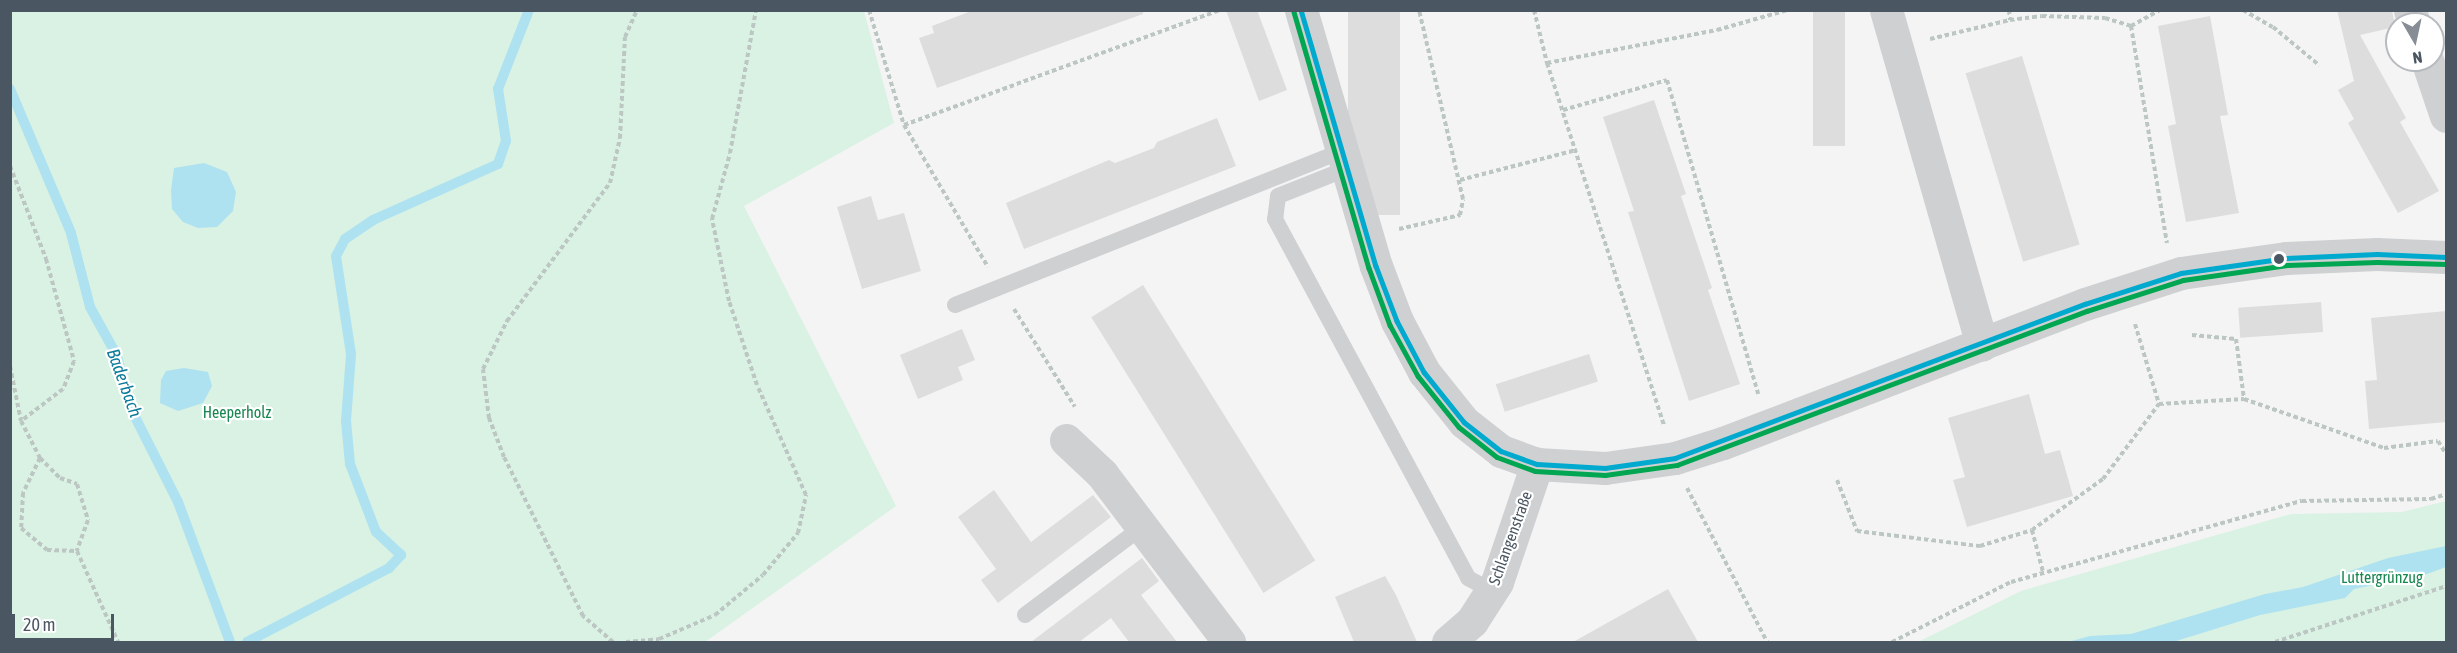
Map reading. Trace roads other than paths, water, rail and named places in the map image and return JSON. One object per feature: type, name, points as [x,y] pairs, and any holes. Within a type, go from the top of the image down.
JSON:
[{"type":"street","points":[[1301,10],[1366,236],[1397,321],[1442,396],[1483,439],[1501,451],[1537,464],[1605,468],[1675,458],[1767,427],[2124,290],[2181,273],[2286,258],[2377,254],[2446,257]]},
{"type":"street","points":[[1886,10],[1982,344]]},
{"type":"street","points":[[2431,72],[2446,116]]},
{"type":"street","points":[[1066,440],[1102,474],[1229,642]]},
{"type":"street","name":"Schlangenstraße","points":[[1451,641],[1472,621],[1491,591],[1537,464]]},
{"type":"lane","points":[[956,305],[1343,160]]},
{"type":"lane","points":[[1343,160],[1278,196],[1275,219],[1468,578],[1491,591]]},
{"type":"lane","points":[[1025,615],[1142,527]]},
{"type":"water","points":[[204,163],[227,172],[236,192],[233,211],[217,227],[198,228],[183,222],[172,209],[171,190],[174,168]]},
{"type":"water","points":[[184,368],[208,372],[212,386],[203,403],[178,411],[160,403],[161,380],[166,371]]},
{"type":"water","points":[[2446,546],[2446,567],[2427,574],[2354,589],[2345,598],[2260,615],[2173,642],[2068,642],[2090,636],[2131,634],[2265,594],[2303,587],[2388,558]]},
{"type":"waterway","points":[[247,642],[389,568],[401,555],[376,532],[350,464],[346,421],[351,354],[336,256],[345,239],[373,220],[498,164],[506,141],[498,89],[529,10]]},
{"type":"waterway","name":"Baderbach","points":[[10,89],[71,233],[90,307],[117,356],[129,405],[178,502],[230,642]]},
{"type":"park label","name":"Heeperholz","points":[[237,412]]},
{"type":"park label","name":"Luttergrünzug","points":[[2382,577]]}]
